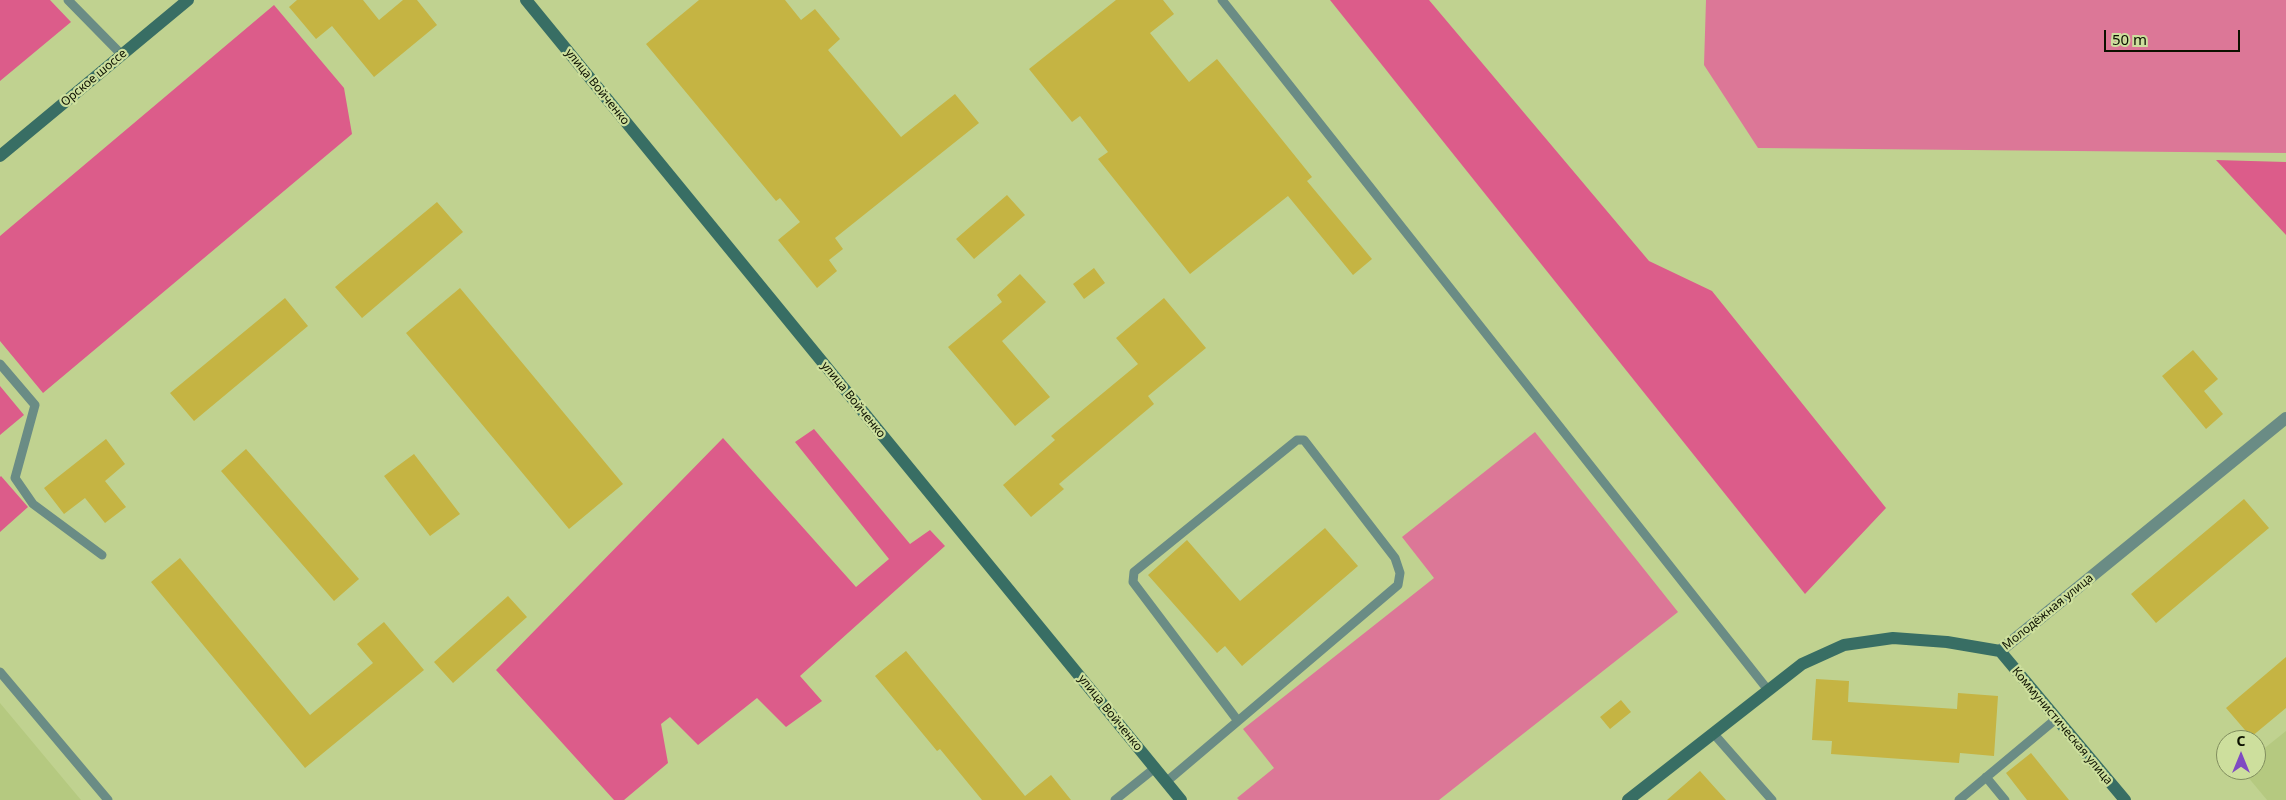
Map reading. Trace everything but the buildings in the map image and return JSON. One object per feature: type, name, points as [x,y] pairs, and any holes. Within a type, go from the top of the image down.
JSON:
[{"type":"main road","name":"Орское шоссе","points":[[0,156],[188,0]]},
{"type":"main road","name":"улица Войченко","points":[[526,0],[1181,800]]},
{"type":"main road","name":"Молодёжная улица","points":[[1633,798],[1802,664],[1844,645],[1893,638],[1947,642],[2000,651]]},
{"type":"main road","name":"Коммунистическая улица","points":[[2000,651],[2125,800]]},
{"type":"street","name":"Молодёжная улица","points":[[2000,651],[2286,418]]},
{"type":"lane","points":[[68,0],[122,55]]},
{"type":"lane","points":[[1222,0],[1768,690]]},
{"type":"lane","points":[[0,364],[35,405],[15,478],[33,504],[102,555]]},
{"type":"lane","points":[[1166,782],[1238,721],[1398,584],[1400,573],[1395,558],[1304,440],[1297,440],[1134,572],[1133,582],[1238,721]]},
{"type":"lane","points":[[0,672],[108,800]]},
{"type":"lane","points":[[1959,800],[2056,719]]},
{"type":"lane","points":[[1713,733],[1772,800]]},
{"type":"lane","points":[[1116,800],[1155,768]]},
{"type":"lane","points":[[1986,777],[2006,800]]},
{"type":"shaded area","points":[[0,0],[50,0],[71,22],[0,81]]},
{"type":"shaded area","points":[[1330,0],[1429,0],[1649,261],[1712,291],[1886,508],[1805,594]]},
{"type":"shaded area","points":[[1706,0],[2286,0],[2286,153],[1758,148],[1704,65]]},
{"type":"shaded area","points":[[274,5],[344,88],[352,134],[43,393],[0,341],[0,236]]},
{"type":"shaded area","points":[[2216,160],[2286,162],[2286,235]]},
{"type":"shaded area","points":[[0,386],[24,415],[0,435]]},
{"type":"shaded area","points":[[814,429],[910,544],[930,530],[945,546],[800,676],[822,701],[786,727],[757,698],[698,745],[670,717],[661,724],[668,763],[624,800],[614,800],[496,670],[723,438],[856,587],[889,559],[795,442]]},
{"type":"shaded area","points":[[1535,432],[1678,612],[1439,800],[1239,800],[1237,798],[1274,768],[1243,729],[1434,578],[1402,537]]},
{"type":"shaded area","points":[[0,477],[28,507],[0,532]]},
{"type":"shaded area","points":[[0,703],[81,800],[0,800]]},
{"type":"shaded area","points":[[2286,731],[2286,800],[2267,800],[2250,780],[2266,780],[2266,747]]}]
